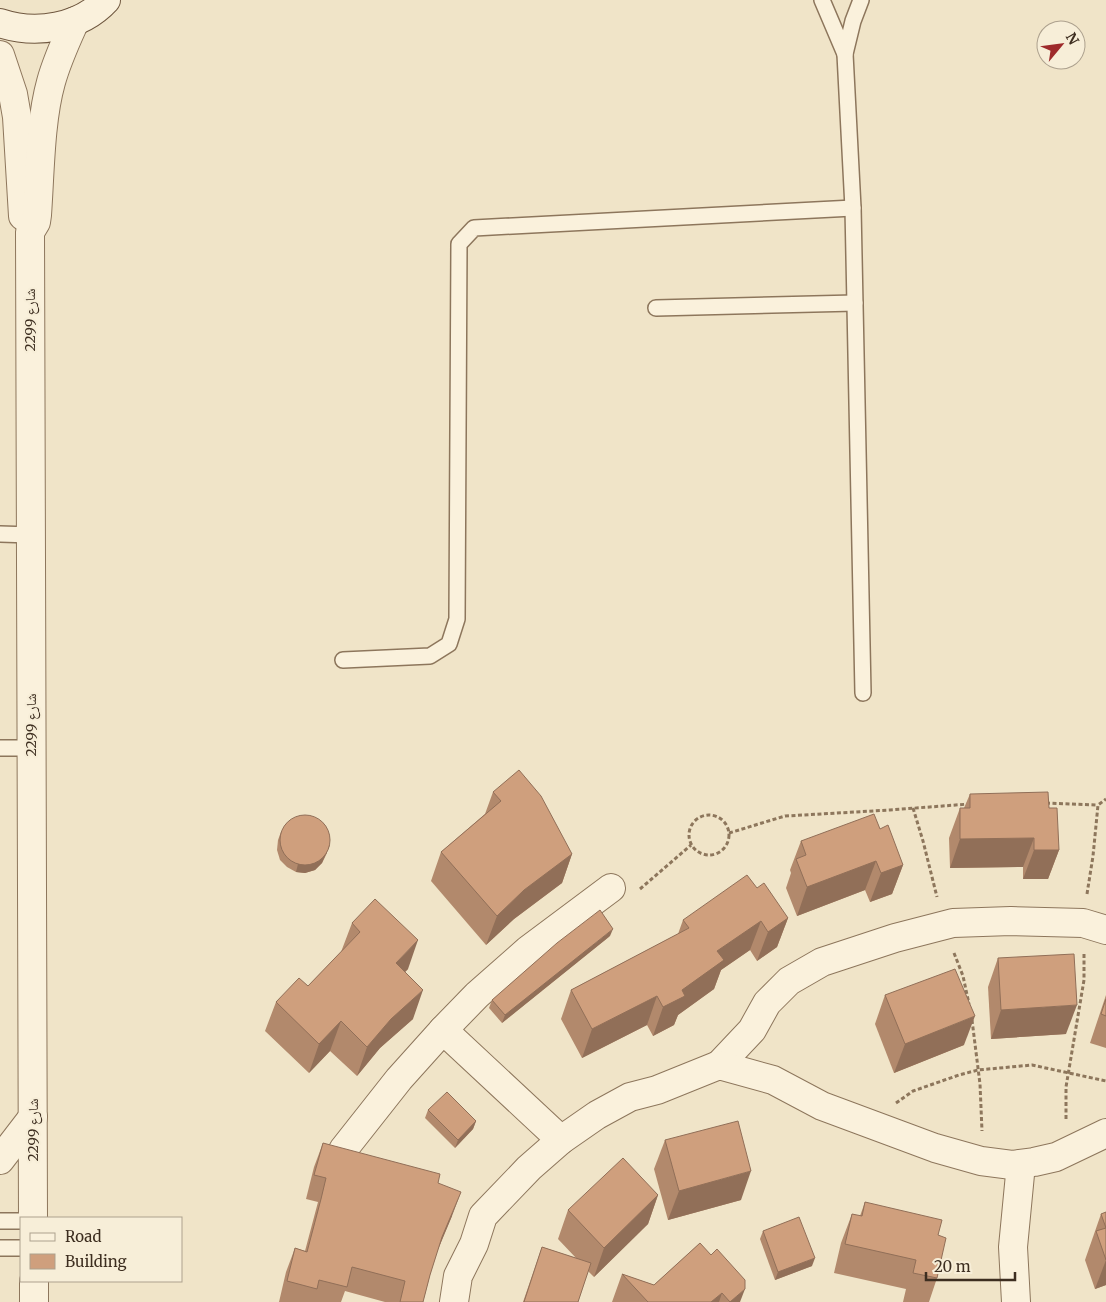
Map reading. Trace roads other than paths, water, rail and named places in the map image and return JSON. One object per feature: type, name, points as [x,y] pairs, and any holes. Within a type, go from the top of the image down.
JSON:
[{"type":"street","points":[[0,23],[15,28],[45,29],[75,21],[100,6],[106,0]]},
{"type":"street","name":"شارع 2299","points":[[30,232],[36,222],[37,215],[45,113],[50,83],[75,21]]},
{"type":"street","name":"شارع 2299","points":[[0,55],[15,101],[23,217],[30,232],[33,1217]]},
{"type":"street","points":[[343,1150],[399,1079],[477,995],[528,950],[611,888]]},
{"type":"street","points":[[454,1302],[458,1276],[474,1244],[483,1216],[529,1168],[561,1140],[597,1114],[630,1097],[657,1090],[719,1065],[752,1030],[767,1003],[789,981],[822,962],[953,922],[1011,920],[1095,926]]},
{"type":"street","points":[[444,1030],[561,1140]]},
{"type":"street","points":[[719,1065],[773,1080],[822,1106],[934,1148],[981,1161],[1012,1165],[1056,1157],[1106,1133]]},
{"type":"street","points":[[0,1160],[32,1117]]},
{"type":"street","points":[[1016,1302],[1013,1247],[1020,1164]]},
{"type":"street","points":[[34,1282],[34,1302]]},
{"type":"lane","points":[[822,0],[845,54]]},
{"type":"lane","points":[[861,0],[845,54],[853,208],[863,693]]},
{"type":"lane","points":[[343,660],[430,656],[449,644],[457,619],[459,244],[474,228],[853,208]]},
{"type":"lane","points":[[656,308],[855,303]]},
{"type":"lane","points":[[0,534],[31,534]]},
{"type":"lane","points":[[0,748],[31,748]]},
{"type":"lane","points":[[0,1221],[20,1221]]},
{"type":"lane","points":[[0,1248],[20,1248]]}]
